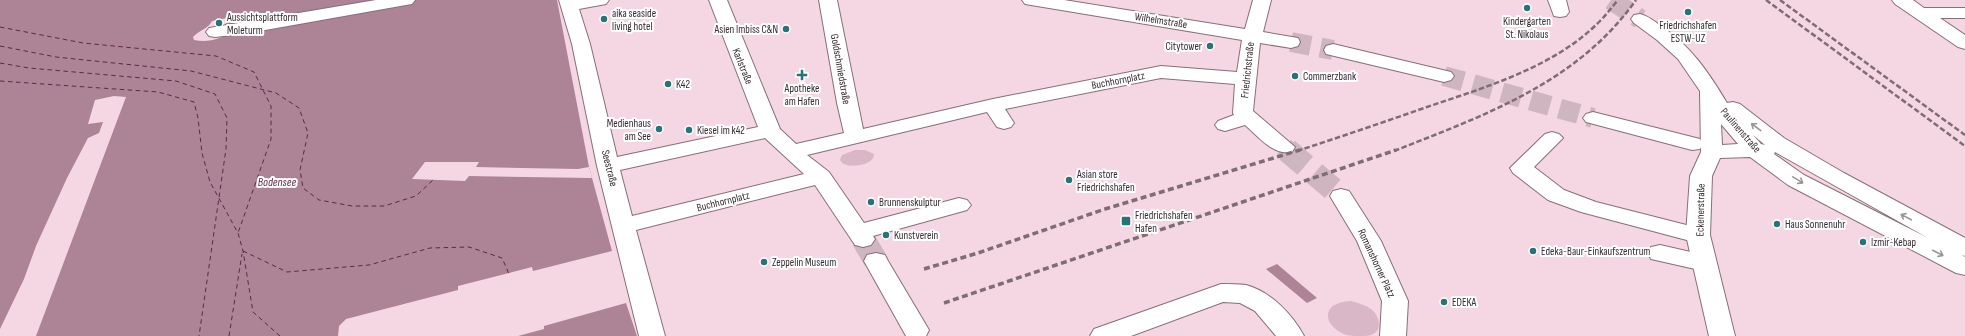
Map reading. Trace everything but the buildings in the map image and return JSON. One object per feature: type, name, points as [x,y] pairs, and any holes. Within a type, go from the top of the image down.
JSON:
[{"type":"street","points":[[234,29],[406,0]]},
{"type":"street","points":[[569,3],[600,0]]},
{"type":"street","name":"Karlstraße","points":[[721,0],[770,131]]},
{"type":"street","name":"Goldschmiedstraße","points":[[828,0],[837,43],[848,113],[856,137]]},
{"type":"street","name":"Wilhelmstraße","points":[[1031,0],[1251,34],[1291,42]]},
{"type":"street","name":"Friedrichstraße","points":[[1249,117],[1243,113],[1245,80],[1251,34],[1262,0]]},
{"type":"street","points":[[1901,0],[1926,18],[1965,42]]},
{"type":"street","name":"Seestraße","points":[[569,3],[581,44],[608,166],[625,225],[652,336]]},
{"type":"street","points":[[1926,18],[1965,13]]},
{"type":"street","points":[[1640,19],[1664,36],[1685,55],[1708,86]]},
{"type":"street","points":[[1333,50],[1444,76]]},
{"type":"street","name":"Buchhornplatz","points":[[791,152],[856,137],[961,103],[993,105],[1161,72],[1245,80]]},
{"type":"street","name":"Eckenerstraße","points":[[1708,86],[1702,148],[1701,248],[1722,336]]},
{"type":"street","name":"Paulinenstraße","points":[[1708,86],[1725,116],[1755,150],[1796,180],[1965,267]]},
{"type":"street","name":"Paulinenstraße","points":[[1708,86],[1740,115],[1776,143],[1836,178],[1965,248]]},
{"type":"street","points":[[993,105],[1004,123]]},
{"type":"street","points":[[1225,125],[1249,117],[1284,147]]},
{"type":"street","points":[[1593,118],[1702,148],[1769,152],[1836,178]]},
{"type":"street","points":[[608,166],[770,131],[791,152],[821,177],[861,236],[959,205]]},
{"type":"street","points":[[1552,138],[1521,168],[1556,195],[1701,248]]},
{"type":"street","name":"Buchhornplatz","points":[[625,225],[821,177]]},
{"type":"street","name":"Romanshorner Platz","points":[[1342,196],[1369,241],[1395,302],[1393,336]]},
{"type":"street","points":[[1577,214],[1701,248]]},
{"type":"street","points":[[1660,253],[1701,248]]},
{"type":"street","points":[[876,261],[904,294],[916,330]]},
{"type":"street","points":[[1103,336],[1221,293],[1245,294],[1264,305],[1280,331]]},
{"type":"shaded area","points":[[855,150],[865,150],[874,154],[873,158],[866,163],[855,166],[845,165],[842,163],[840,160],[842,155]]},
{"type":"shaded area","points":[[1351,301],[1366,306],[1378,317],[1379,326],[1374,333],[1364,336],[1346,335],[1332,326],[1328,315],[1330,310],[1334,305],[1341,302]]},
{"type":"water","name":"Bodensee","points":[[0,0],[382,0],[225,27],[227,18],[212,21],[208,26],[193,37],[194,40],[202,41],[215,40],[226,34],[416,0],[557,0],[589,167],[612,251],[533,271],[532,267],[458,286],[458,290],[346,319],[339,326],[338,336],[36,336],[126,97],[114,96],[95,100],[88,124],[103,122],[99,133],[88,138],[67,178],[36,246],[24,279],[0,329]]},
{"type":"water","points":[[1277,264],[1317,298],[1307,303],[1266,269]]},
{"type":"water","points":[[626,303],[637,336],[518,336],[544,329],[544,326]]},
{"type":"pier","points":[[425,162],[479,162],[476,167],[578,169],[589,167],[592,178],[469,176],[465,181],[412,179]]},
{"type":"ferry route","points":[[0,27],[83,43],[216,56],[254,72],[263,90]]},
{"type":"ferry route","points":[[0,46],[56,57],[191,71],[263,90]]},
{"type":"ferry route","points":[[0,63],[29,68],[176,81],[215,94],[227,118],[226,149],[219,198]]},
{"type":"ferry route","points":[[0,81],[158,92],[194,102],[198,118],[202,153],[210,182],[219,198]]},
{"type":"ferry route","points":[[238,233],[271,139],[271,106],[263,90]]},
{"type":"ferry route","points":[[263,90],[276,93],[299,108],[308,133],[300,170],[303,188],[319,200],[352,206],[384,206],[416,196],[433,180]]},
{"type":"ferry route","points":[[199,336],[219,198]]},
{"type":"ferry route","points":[[219,198],[238,233]]},
{"type":"ferry route","points":[[238,233],[243,251]]},
{"type":"ferry route","points":[[243,251],[287,272],[369,265],[430,248],[469,247],[502,258],[509,274]]},
{"type":"ferry route","points":[[243,251],[253,312],[280,336]]},
{"type":"ferry route","points":[[229,336],[242,254]]},
{"type":"tunnel","points":[[1611,0],[1640,19]]},
{"type":"tunnel","points":[[1291,42],[1333,50]]},
{"type":"tunnel","points":[[1444,76],[1593,118]]},
{"type":"tunnel","points":[[1284,147],[1287,150]]},
{"type":"tunnel","points":[[1287,150],[1341,196]]},
{"type":"tunnel","points":[[863,239],[876,261]]},
{"type":"railway","points":[[1300,150],[1473,92],[1519,74],[1562,51],[1582,37],[1600,21],[1618,0]]},
{"type":"railway","points":[[1394,151],[1495,109],[1527,93],[1557,75],[1586,54],[1612,29],[1636,0]]},
{"type":"railway","points":[[1766,0],[1965,146]]},
{"type":"railway","points":[[1780,0],[1965,135]]},
{"type":"railway","points":[[924,269],[978,253],[1105,209],[1300,150]]},
{"type":"railway","points":[[944,303],[1396,150]]},
{"type":"place","name":"Kindergarten St. Nikolaus","points":[[1527,8]]},
{"type":"place","name":"Friedrichshafen ESTW-UZ","points":[[1688,12]]},
{"type":"place","name":"aika seaside living hotel","points":[[604,19]]},
{"type":"place","name":"Aussichtsplattform Moleturm","points":[[219,23]]},
{"type":"place","name":"Asien Imbiss C&N","points":[[786,29]]},
{"type":"place","name":"Citytower","points":[[1210,46]]},
{"type":"place","name":"Apotheke am Hafen","points":[[802,75]]},
{"type":"place","name":"Commerzbank","points":[[1295,76]]},
{"type":"place","name":"K42","points":[[668,84]]},
{"type":"place","name":"Medienhaus am See","points":[[659,129]]},
{"type":"place","name":"Kiesel im k42","points":[[689,130]]},
{"type":"place","name":"Asian store Friedrichshafen","points":[[1069,180]]},
{"type":"place","name":"Brunnenskulptur","points":[[871,202]]},
{"type":"place","name":"Friedrichshafen Hafen","points":[[1126,221]]},
{"type":"place","name":"Haus Sonnenuhr","points":[[1777,224]]},
{"type":"place","name":"Kunstverein","points":[[886,235]]},
{"type":"place","name":"Izmir-Kebap","points":[[1863,242]]},
{"type":"place","name":"Edeka-Baur-Einkaufszentrum","points":[[1533,251]]},
{"type":"place","name":"Zeppelin Museum","points":[[764,262]]},
{"type":"place","name":"EDEKA","points":[[1444,302]]}]
